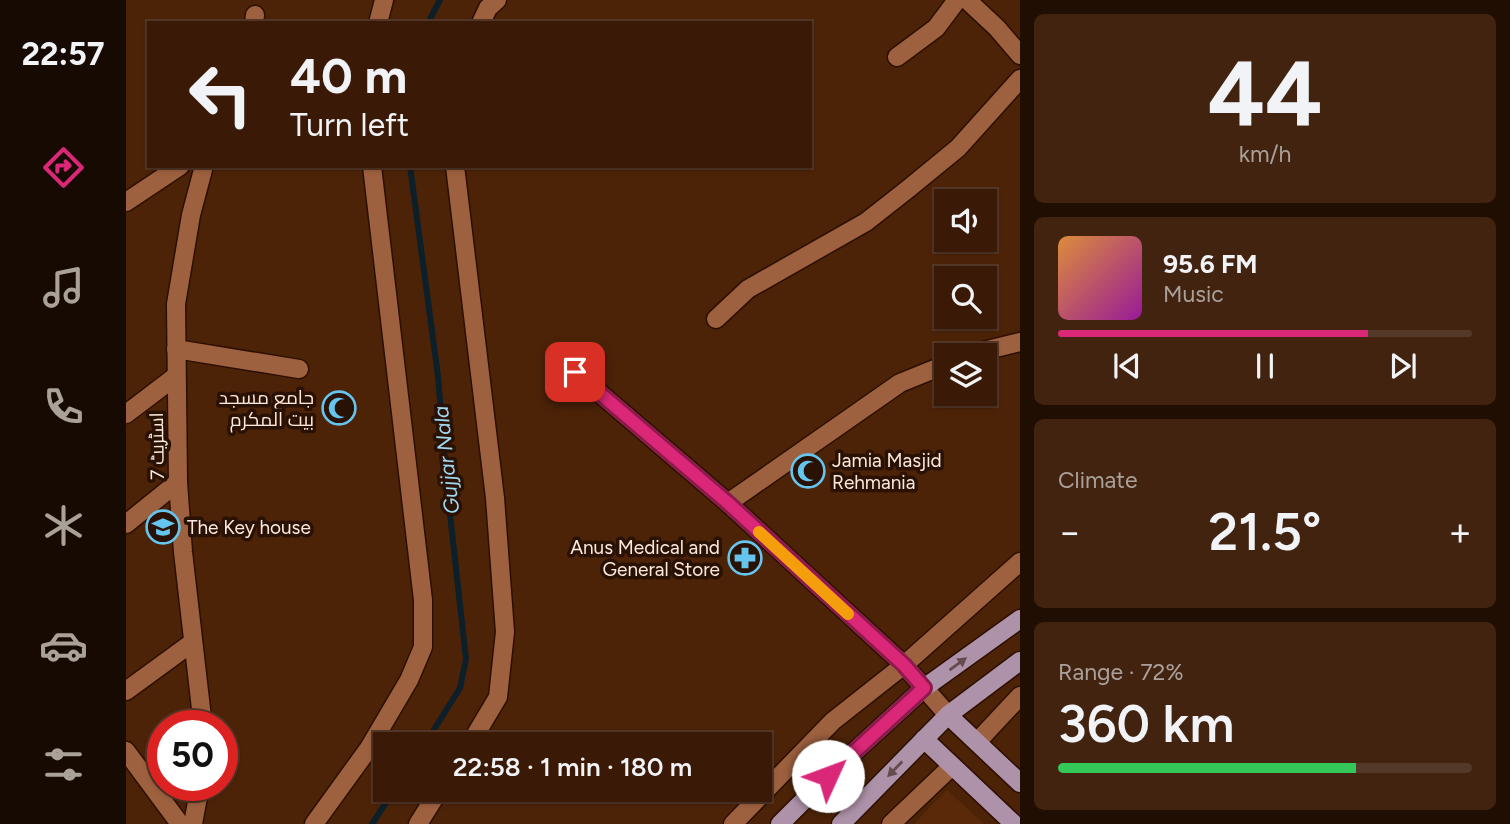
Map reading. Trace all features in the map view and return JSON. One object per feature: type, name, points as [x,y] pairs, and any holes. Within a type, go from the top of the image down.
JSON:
[{"type":"main road","points":[[780,824],[924,688],[1020,619]]},
{"type":"main road","points":[[841,824],[948,715],[1020,661]]},
{"type":"main road","points":[[948,715],[1020,783]]},
{"type":"main road","points":[[924,739],[1014,824]]},
{"type":"street","points":[[379,21],[384,0]]},
{"type":"street","points":[[482,21],[488,8],[496,0]]},
{"type":"street","points":[[897,57],[936,28],[957,0]]},
{"type":"street","points":[[967,0],[997,28],[1020,55]]},
{"type":"street","points":[[716,319],[748,289],[866,222],[908,189],[958,148],[1020,79]]},
{"type":"street","points":[[126,202],[177,168]]},
{"type":"street","name":"اسٹریٹ 7","points":[[201,710],[178,482],[176,304],[191,215],[203,168]]},
{"type":"street","points":[[314,824],[369,748],[409,680],[422,647],[423,600],[372,168]]},
{"type":"street","points":[[455,168],[495,498],[505,632],[498,697],[477,732]]},
{"type":"street","points":[[997,348],[1020,342]]},
{"type":"street","points":[[176,349],[299,369]]},
{"type":"street","points":[[728,503],[900,383],[934,369]]},
{"type":"street","points":[[575,372],[728,503],[904,665],[948,715]]},
{"type":"street","points":[[126,415],[176,376]]},
{"type":"street","points":[[126,524],[178,482]]},
{"type":"street","points":[[733,824],[833,721],[904,665],[1020,562]]},
{"type":"street","points":[[126,691],[193,642]]},
{"type":"street","points":[[976,742],[1020,696]]},
{"type":"street","points":[[126,751],[180,824]]},
{"type":"street","points":[[891,824],[952,765]]},
{"type":"street","points":[[193,824],[197,801]]},
{"type":"street","points":[[418,824],[432,802]]},
{"type":"shaded area","points":[[947,790],[984,824],[914,824]]},
{"type":"waterway","name":"Gujjar Nala","points":[[429,21],[440,0]]},
{"type":"waterway","name":"Gujjar Nala","points":[[410,168],[438,376],[466,659],[460,688],[432,732]]},
{"type":"waterway","name":"Gujjar Nala","points":[[372,824],[386,802]]},
{"type":"slow traffic","points":[[759,532],[848,614]]},
{"type":"place","name":"جامع مسجد بیت المکرم","points":[[339,408]]},
{"type":"place","name":"Jamia Masjid Rehmania","points":[[808,471]]},
{"type":"place","name":"The Key house","points":[[163,527]]},
{"type":"place","name":"Anus Medical and General Store","points":[[745,558]]},
{"type":"route","points":[[575,372],[728,503],[904,665],[924,688],[828,776]]}]
